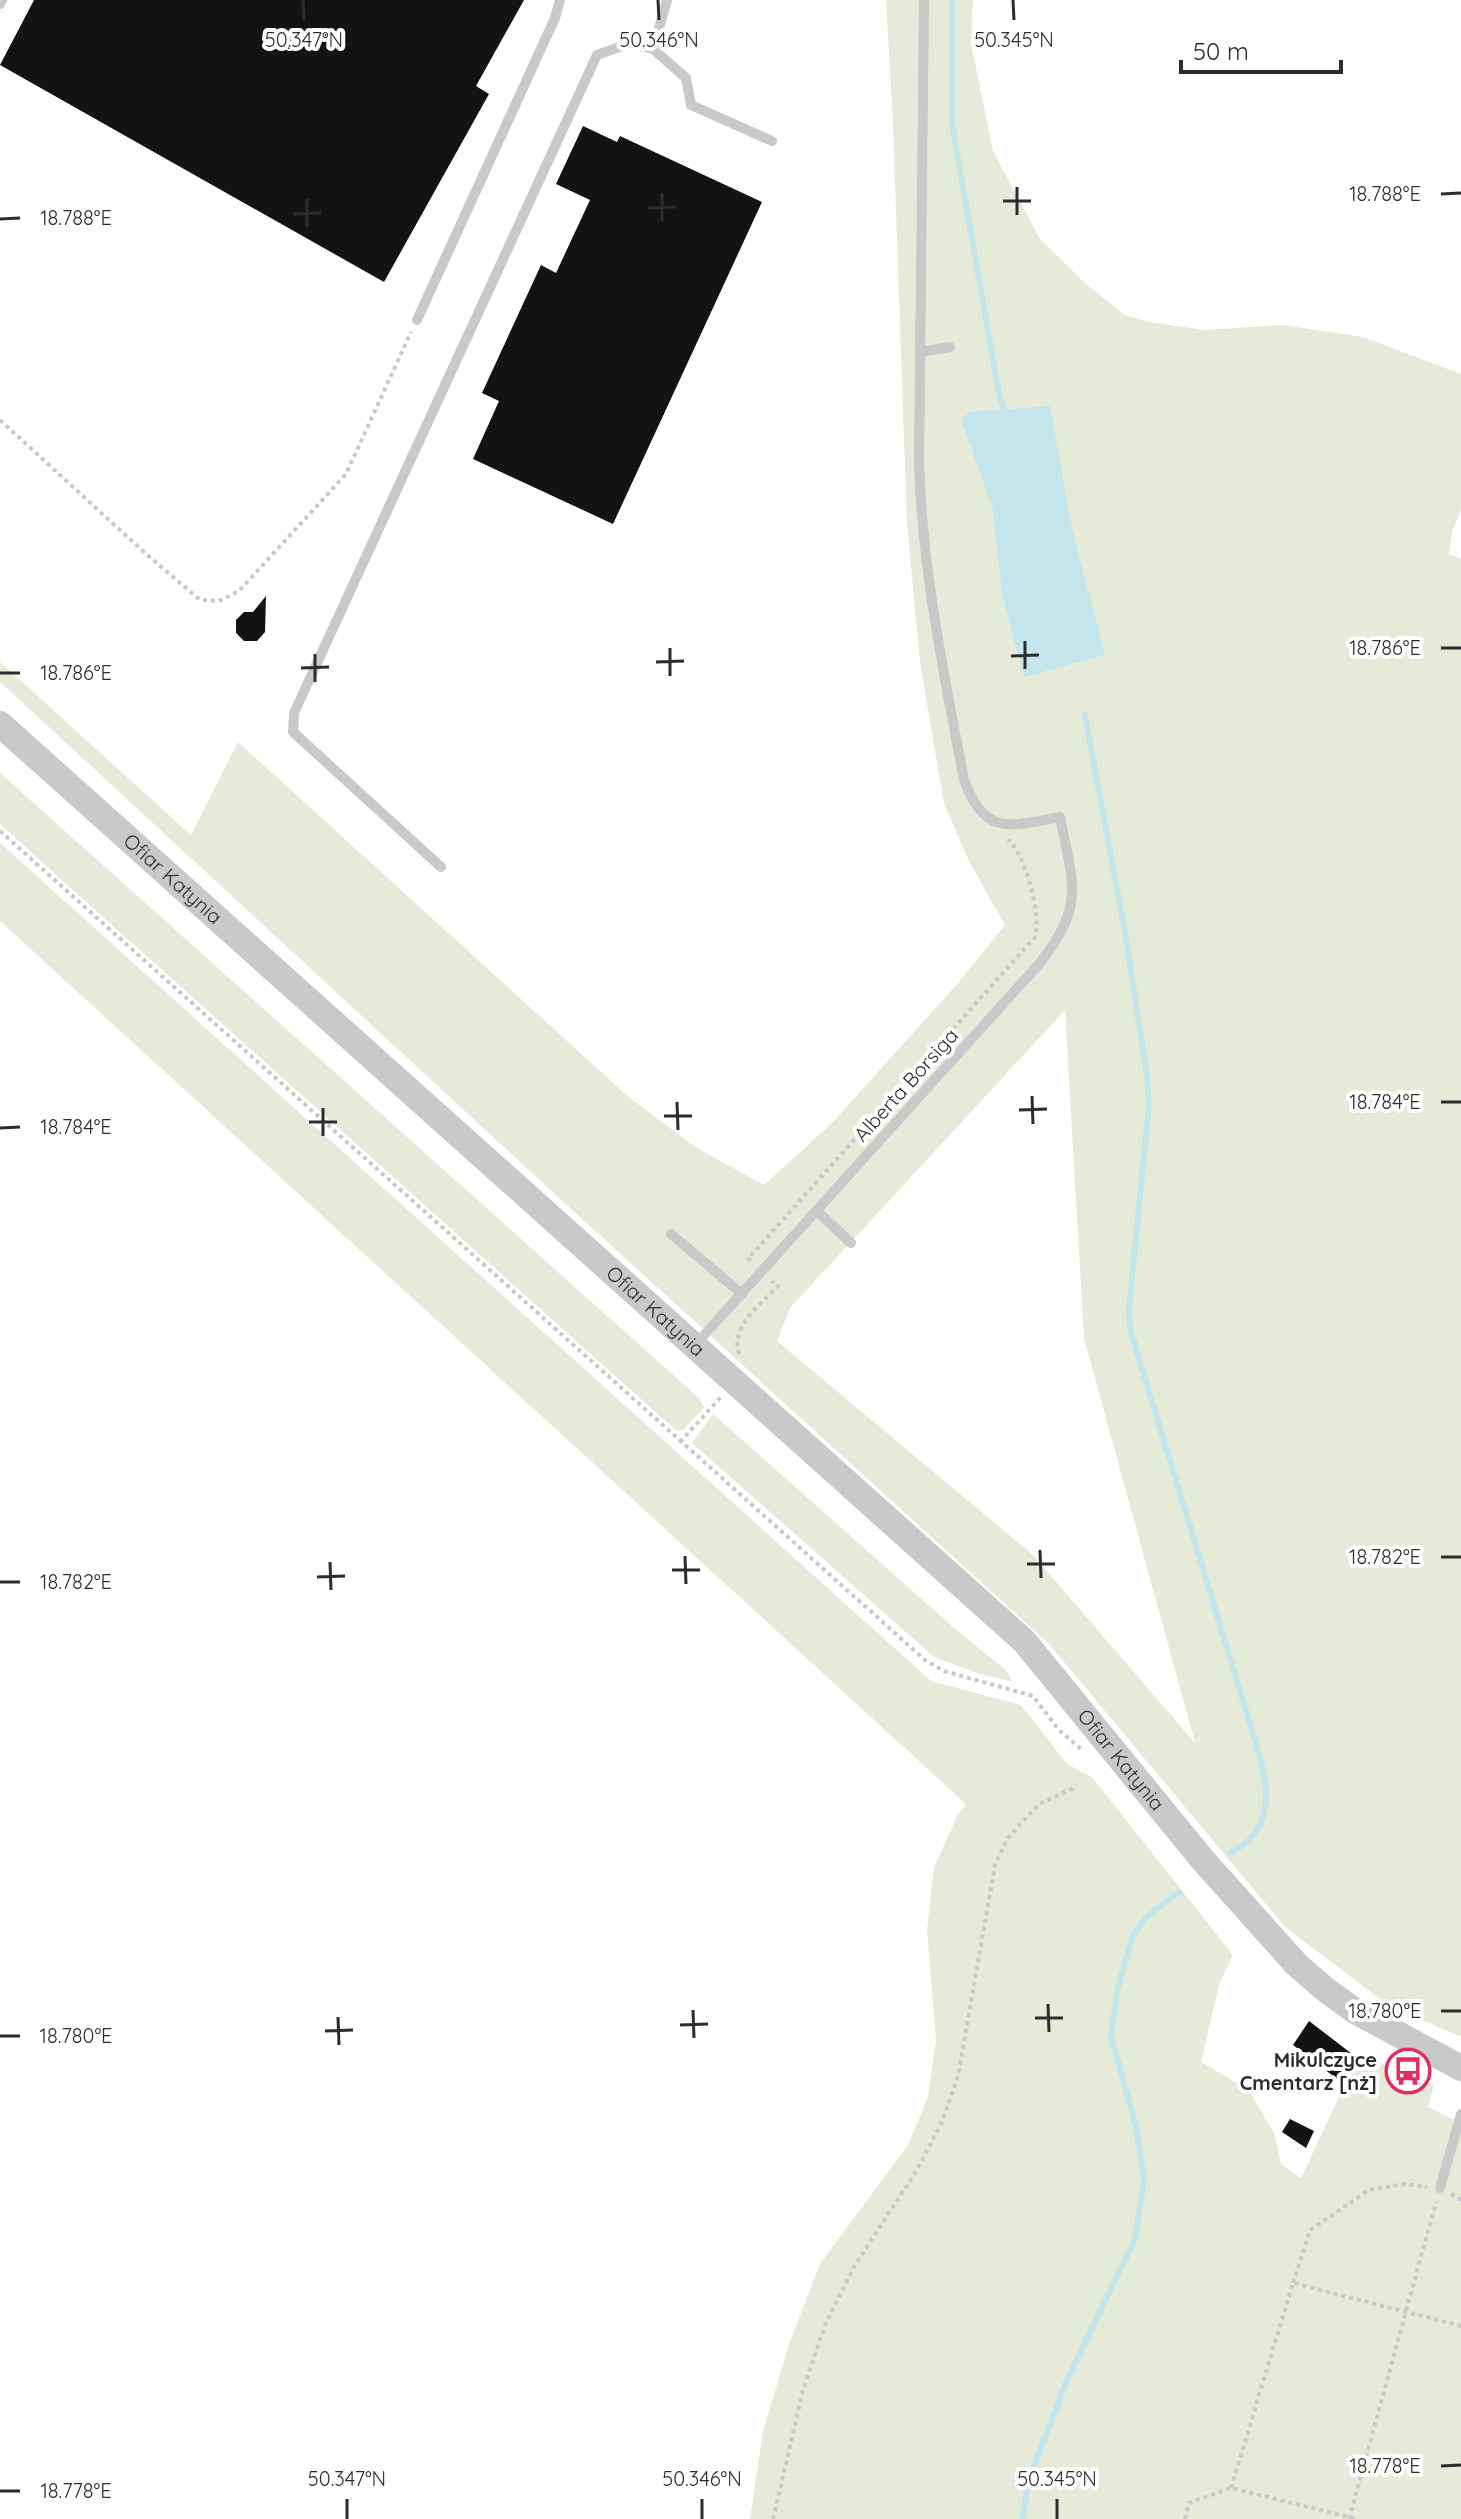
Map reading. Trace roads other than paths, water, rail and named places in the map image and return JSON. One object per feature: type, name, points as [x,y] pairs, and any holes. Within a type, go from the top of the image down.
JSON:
[{"type":"street","name":"Ofiar Katynia","points":[[0,724],[1024,1641],[1271,1939],[1326,1990],[1355,2011],[1461,2068]]},
{"type":"lane","points":[[417,320],[560,0]]},
{"type":"lane","points":[[653,49],[667,0]]},
{"type":"lane","points":[[924,0],[920,352],[950,347]]},
{"type":"lane","points":[[441,867],[293,732],[294,713],[597,55],[631,43],[653,49],[686,78],[691,105],[772,141]]},
{"type":"lane","name":"Alberta Borsiga","points":[[693,1347],[1059,939],[1067,923],[1073,894],[1060,817],[1005,825],[991,820],[979,811],[964,780],[930,600],[920,505],[920,352]]},
{"type":"lane","points":[[817,1211],[851,1243]]},
{"type":"lane","points":[[671,1234],[742,1294]]},
{"type":"lane","points":[[1440,2188],[1461,2114]]},
{"type":"water","points":[[1050,406],[1072,529],[1105,655],[1024,677],[1002,594],[993,509],[961,419],[970,412]]},
{"type":"waterway","points":[[952,0],[952,124],[999,394],[1006,415]]},
{"type":"waterway","points":[[1085,715],[1126,938],[1147,1076],[1149,1105],[1129,1308],[1130,1329],[1265,1780],[1262,1820],[1251,1838],[1231,1853]]},
{"type":"waterway","points":[[1023,2519],[1028,2482],[1067,2380],[1135,2239],[1144,2179],[1136,2127],[1111,2036],[1117,1992],[1133,1935],[1147,1916],[1179,1892]]},
{"type":"place","name":"Mikulczyce Cmentarz [nż]","points":[[1408,2071]]}]
